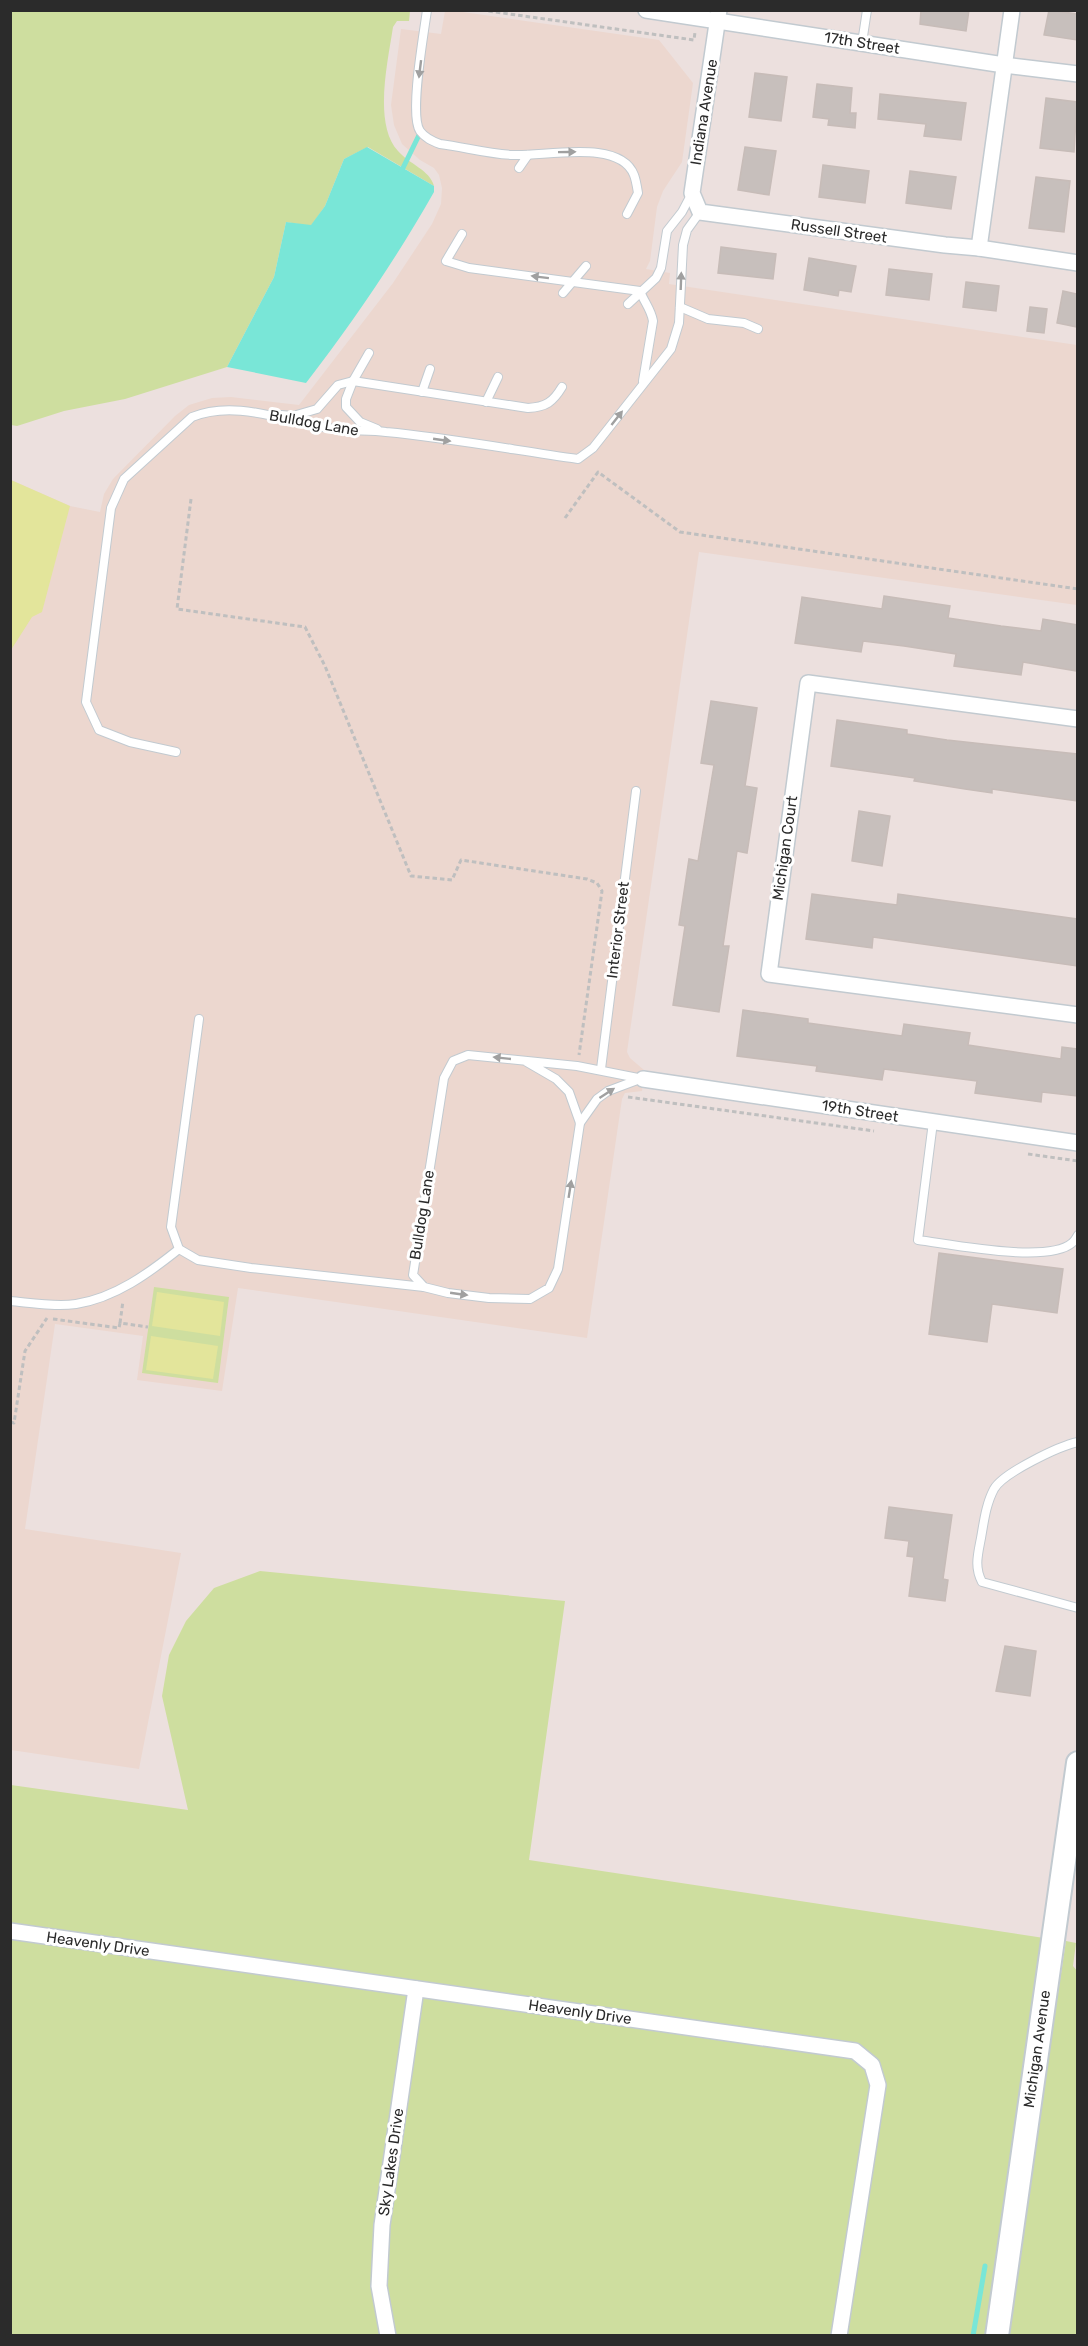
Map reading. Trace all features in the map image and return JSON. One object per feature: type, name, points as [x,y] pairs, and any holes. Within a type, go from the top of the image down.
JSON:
[{"type":"street","name":"17th Street","points":[[646,10],[719,15],[862,43],[1077,74]]},
{"type":"street","points":[[979,248],[1012,10]]},
{"type":"street","name":"Indiana Avenue","points":[[692,194],[719,15]]},
{"type":"street","points":[[692,194],[700,212]]},
{"type":"street","name":"Russell Street","points":[[700,212],[1077,263]]},
{"type":"street","name":"Michigan Court","points":[[1077,718],[808,683],[769,974],[1077,1015]]},
{"type":"street","name":"19th Street","points":[[643,1078],[1077,1143]]},
{"type":"street","name":"Michigan Avenue","points":[[997,2336],[1077,1762]]},
{"type":"street","name":"Heavenly Drive","points":[[10,1931],[855,2051],[872,2065],[878,2085],[839,2336]]},
{"type":"street","name":"Sky Lakes Drive","points":[[388,2336],[379,2286],[382,2225],[416,1989]]},
{"type":"lane","points":[[427,10],[415,112],[421,131],[429,139],[440,144],[514,155],[571,152],[612,156],[624,162],[634,173],[638,193],[627,214]]},
{"type":"lane","points":[[862,43],[867,10]]},
{"type":"lane","points":[[519,168],[528,154]]},
{"type":"lane","points":[[462,234],[446,261],[469,268],[640,291],[646,289],[656,278],[661,268],[667,231],[692,194]]},
{"type":"lane","name":"Bulldog Lane","points":[[176,752],[130,742],[99,730],[86,702],[111,508],[124,479],[192,417],[204,412],[220,410],[276,415],[292,422],[336,429],[384,431],[578,459],[593,448],[671,349],[679,323],[683,245],[687,230],[700,212]]},
{"type":"lane","points":[[563,293],[586,266]]},
{"type":"lane","points":[[628,304],[640,291]]},
{"type":"lane","points":[[640,291],[644,302],[652,312],[653,321],[650,351],[642,386]]},
{"type":"lane","points":[[680,307],[708,319],[744,323],[758,329]]},
{"type":"lane","points":[[369,353],[346,399],[346,407],[350,414],[367,426],[384,431]]},
{"type":"lane","points":[[422,392],[430,369]]},
{"type":"lane","points":[[486,402],[498,377]]},
{"type":"lane","points":[[276,415],[292,416],[317,409],[338,385],[354,381],[528,408],[541,407],[555,398],[562,387]]},
{"type":"lane","name":"Interior Street","points":[[601,1069],[636,791]]},
{"type":"lane","points":[[199,1019],[171,1227],[178,1250],[198,1260],[251,1268],[424,1287]]},
{"type":"lane","name":"Bulldog Lane","points":[[468,1055],[601,1069],[643,1078],[608,1091],[597,1099],[580,1122],[558,1269],[549,1288],[530,1299],[489,1298],[424,1287],[413,1275],[444,1078],[453,1061],[468,1055]]},
{"type":"lane","name":"Bulldog Lane","points":[[525,1061],[556,1079],[569,1092],[580,1122]]},
{"type":"lane","points":[[933,1122],[918,1240],[1029,1254],[1051,1251],[1072,1244],[1077,1235]]},
{"type":"lane","points":[[10,1301],[76,1304],[113,1293],[154,1269],[178,1250]]},
{"type":"lane","points":[[1077,1442],[1041,1456],[995,1486],[988,1503],[977,1561],[977,1573],[982,1582],[1077,1608]]},
{"type":"path","points":[[481,10],[694,40]]},
{"type":"path","points":[[565,518],[598,472],[680,532],[1077,589]]},
{"type":"path","points":[[191,499],[177,609],[305,627],[325,666],[411,876],[452,880],[461,860],[587,879],[597,883],[602,891],[577,1066]]},
{"type":"path","points":[[608,1091],[670,1104],[680,1103],[879,1132]]},
{"type":"path","points":[[1022,1153],[1077,1161]]},
{"type":"path","points":[[10,1422],[14,1423],[25,1351],[46,1318],[119,1328],[124,1286]]},
{"type":"path","points":[[120,1323],[148,1327]]},
{"type":"shaded area","points":[[445,11],[659,40],[693,83],[682,162],[663,191],[657,207],[650,261],[646,269],[670,273],[669,284],[1077,345],[1077,605],[699,552],[627,1052],[630,1058],[644,1070],[642,1091],[625,1093],[622,1099],[587,1338],[238,1288],[222,1391],[137,1380],[143,1336],[55,1324],[25,1529],[181,1553],[139,1769],[11,1750],[11,480],[70,506],[100,512],[104,494],[113,479],[175,416],[189,405],[212,398],[231,397],[299,405],[393,283],[432,224],[441,204],[442,188],[439,175],[434,168],[420,160],[402,144],[394,125],[391,105],[401,29],[441,34]]},
{"type":"green space","points":[[10,11],[410,11],[409,21],[397,21],[393,27],[384,92],[386,125],[390,139],[398,151],[424,171],[434,186],[368,147],[344,159],[325,206],[311,226],[286,222],[274,277],[227,367],[125,399],[64,411],[17,426],[11,425]]},
{"type":"green space","points":[[11,480],[70,506],[42,612],[32,617],[11,650]]},
{"type":"green space","points":[[154,1287],[229,1297],[218,1383],[142,1373]]},
{"type":"green space","points":[[157,1292],[224,1302],[220,1336],[152,1326]]},
{"type":"green space","points":[[151,1336],[218,1346],[213,1379],[146,1370]]},
{"type":"green space","points":[[260,1571],[565,1601],[529,1860],[1044,1938],[988,2335],[11,2336],[11,1785],[188,1810],[162,1696],[169,1655],[186,1621],[214,1588]]},
{"type":"green space","points":[[1066,1941],[1076,1943],[1073,1966],[1078,1972],[1077,2335],[1006,2336]]},
{"type":"water","points":[[367,147],[434,186],[434,192],[420,217],[389,266],[306,383],[227,367],[274,277],[286,222],[311,225],[325,206],[344,159]]},
{"type":"building","points":[[921,10],[969,10],[966,31],[920,24]]},
{"type":"building","points":[[1049,10],[1077,14],[1077,40],[1044,35]]},
{"type":"building","points":[[755,73],[787,77],[781,121],[749,117]]},
{"type":"building","points":[[817,84],[852,88],[850,113],[856,113],[855,128],[828,125],[829,119],[813,117]]},
{"type":"building","points":[[880,94],[966,103],[961,140],[924,136],[926,124],[878,119]]},
{"type":"building","points":[[1046,98],[1077,102],[1074,152],[1040,148]]},
{"type":"building","points":[[745,147],[776,151],[769,195],[738,190]]},
{"type":"building","points":[[823,165],[869,171],[865,203],[819,197]]},
{"type":"building","points":[[910,171],[956,177],[951,209],[906,203]]},
{"type":"building","points":[[1036,177],[1070,181],[1064,232],[1029,228]]},
{"type":"building","points":[[721,247],[776,254],[773,279],[718,273]]},
{"type":"building","points":[[809,258],[856,266],[851,292],[839,290],[838,296],[804,290]]},
{"type":"building","points":[[889,269],[932,274],[929,300],[886,295]]},
{"type":"building","points":[[966,282],[999,286],[996,311],[963,307]]},
{"type":"building","points":[[1063,291],[1077,294],[1077,327],[1057,323]]},
{"type":"building","points":[[1030,307],[1047,309],[1044,333],[1027,331]]},
{"type":"building","points":[[884,596],[950,606],[948,618],[1001,626],[1041,631],[1043,619],[1077,625],[1077,671],[1023,662],[1021,675],[954,666],[956,654],[904,646],[863,641],[861,652],[795,643],[802,597],[882,609]]},
{"type":"building","points":[[711,701],[757,708],[745,786],[757,788],[747,853],[737,851],[723,946],[729,946],[719,1012],[673,1005],[685,926],[679,925],[689,859],[698,861],[714,765],[701,763]]},
{"type":"building","points":[[837,720],[907,730],[907,734],[947,740],[1077,754],[1077,801],[992,789],[992,793],[914,781],[915,778],[831,766]]},
{"type":"building","points":[[859,811],[890,816],[882,866],[852,861]]},
{"type":"building","points":[[812,894],[897,905],[898,894],[1077,919],[1077,966],[873,937],[872,948],[806,939]]},
{"type":"building","points":[[743,1010],[808,1019],[808,1023],[902,1036],[904,1024],[970,1033],[968,1045],[1061,1059],[1062,1047],[1077,1049],[1077,1096],[1042,1092],[1041,1102],[975,1093],[977,1081],[884,1069],[882,1080],[816,1071],[817,1066],[737,1056]]},
{"type":"building","points":[[939,1253],[1063,1269],[1057,1313],[992,1304],[987,1342],[929,1334]]},
{"type":"building","points":[[889,1507],[952,1515],[943,1579],[948,1580],[945,1601],[909,1596],[914,1557],[907,1556],[909,1541],[885,1538]]},
{"type":"building","points":[[1005,1646],[1036,1651],[1030,1696],[996,1691]]},
{"type":"waterway","points":[[401,172],[421,131]]},
{"type":"waterway","points":[[973,2336],[985,2266]]}]
